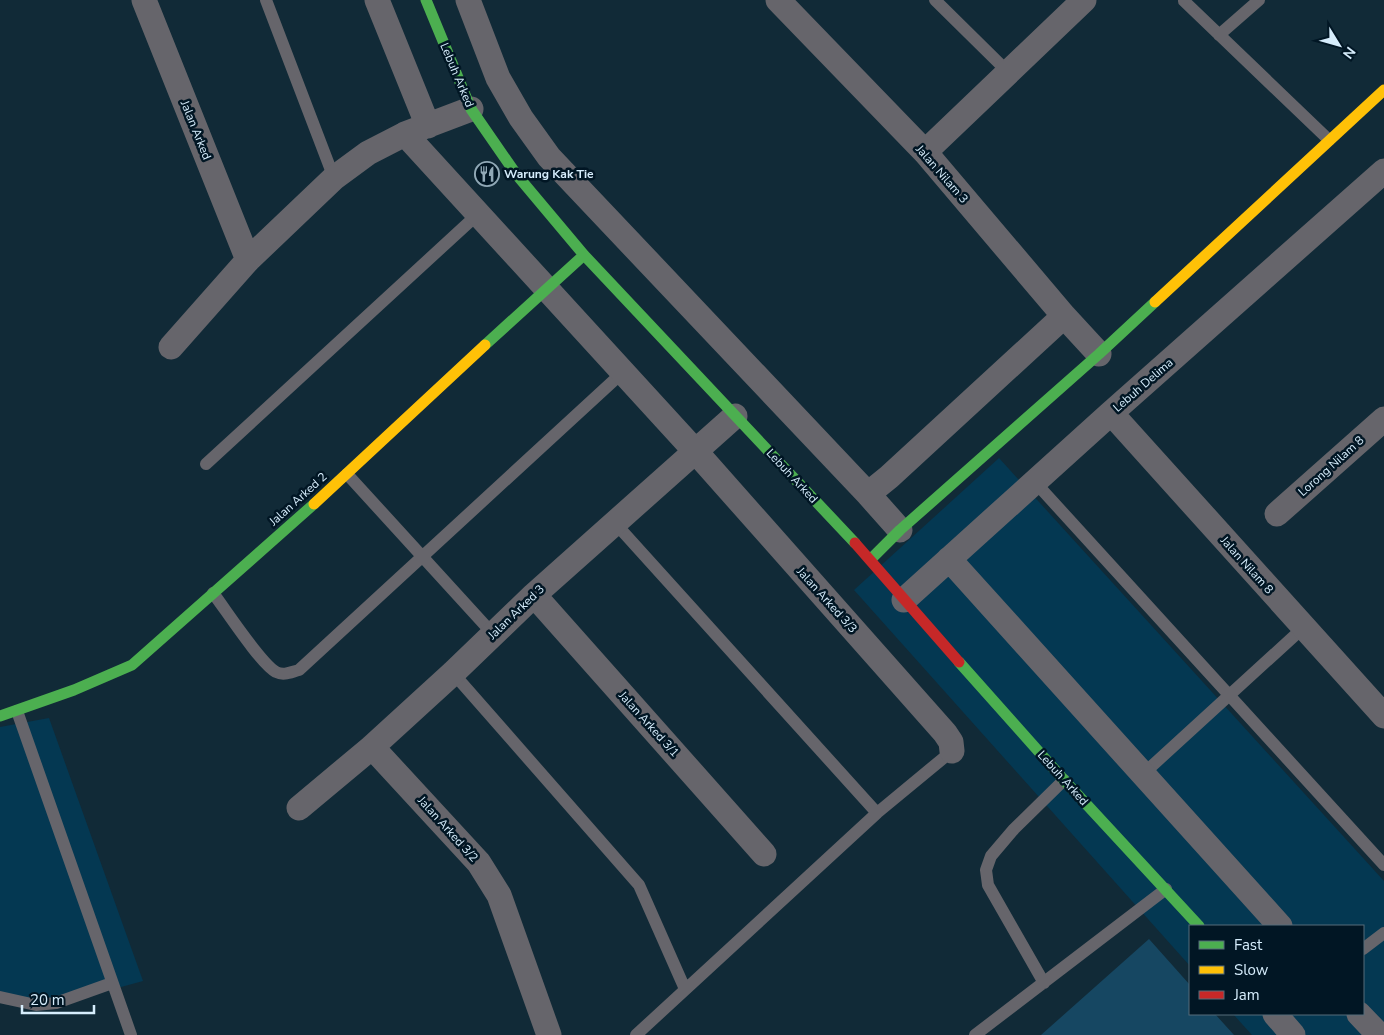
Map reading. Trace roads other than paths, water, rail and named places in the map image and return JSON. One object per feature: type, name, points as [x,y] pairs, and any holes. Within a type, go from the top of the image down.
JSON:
[{"type":"street","name":"Jalan Arked","points":[[144,0],[248,260]]},
{"type":"street","points":[[377,0],[416,130]]},
{"type":"street","name":"Lebuh Arked","points":[[426,0],[471,109],[516,174],[584,255],[871,559],[904,600],[1064,780],[1198,925]]},
{"type":"street","points":[[468,0],[498,78],[521,118],[550,157],[900,530]]},
{"type":"street","name":"Jalan Nilam 3","points":[[778,0],[924,152],[1064,316],[1099,354]]},
{"type":"street","points":[[924,152],[1084,0]]},
{"type":"street","points":[[871,559],[900,530],[1099,354],[1384,90]]},
{"type":"street","points":[[171,348],[248,260],[334,178],[368,153],[416,130],[471,109]]},
{"type":"street","name":"Jalan Arked 3/3","points":[[416,130],[478,214],[696,452],[945,734],[951,742],[952,751]]},
{"type":"street","name":"Lebuh Delima","points":[[904,600],[1034,481],[1384,171]]},
{"type":"street","name":"Jalan Arked 2","points":[[0,716],[17,712],[74,690],[132,665],[347,474],[546,288],[584,255]]},
{"type":"street","points":[[868,494],[889,477],[1064,316]]},
{"type":"street","name":"Jalan Nilam 8","points":[[1111,413],[1304,627],[1379,700]]},
{"type":"street","name":"Jalan Arked 3","points":[[299,808],[372,747],[534,595],[735,416]]},
{"type":"street","name":"Lorong Nilam 8","points":[[1277,514],[1384,419]]},
{"type":"street","points":[[950,559],[1142,775],[1279,925]]},
{"type":"street","name":"Jalan Arked 3/1","points":[[534,595],[764,854]]},
{"type":"street","name":"Jalan Arked 3/2","points":[[372,747],[479,863],[499,895],[548,1035]]},
{"type":"street","points":[[1276,1015],[1293,1035]]},
{"type":"street","points":[[1360,1015],[1379,1035]]},
{"type":"lane","points":[[266,0],[334,178]]},
{"type":"lane","points":[[935,0],[1008,72]]},
{"type":"lane","points":[[1219,35],[1259,0]]},
{"type":"lane","points":[[1184,1],[1329,140]]},
{"type":"lane","points":[[206,464],[478,214]]},
{"type":"lane","points":[[213,593],[261,656],[276,672],[287,674],[298,670],[623,372]]},
{"type":"lane","points":[[347,474],[493,634]]},
{"type":"lane","points":[[1034,481],[1384,865]]},
{"type":"lane","points":[[614,523],[876,813]]},
{"type":"lane","points":[[1142,775],[1304,627]]},
{"type":"lane","points":[[453,673],[639,885],[685,988]]},
{"type":"lane","points":[[17,712],[131,1035]]},
{"type":"lane","points":[[636,1035],[876,813],[952,751]]},
{"type":"lane","points":[[1044,983],[988,885],[986,870],[991,856],[1014,829],[1064,780]]},
{"type":"lane","points":[[975,1035],[1166,889]]},
{"type":"lane","points":[[1364,948],[1384,934]]},
{"type":"lane","points":[[0,997],[36,1005],[56,1003],[112,983]]},
{"type":"place","name":"Warung Kak Tie","points":[[487,174]]}]
